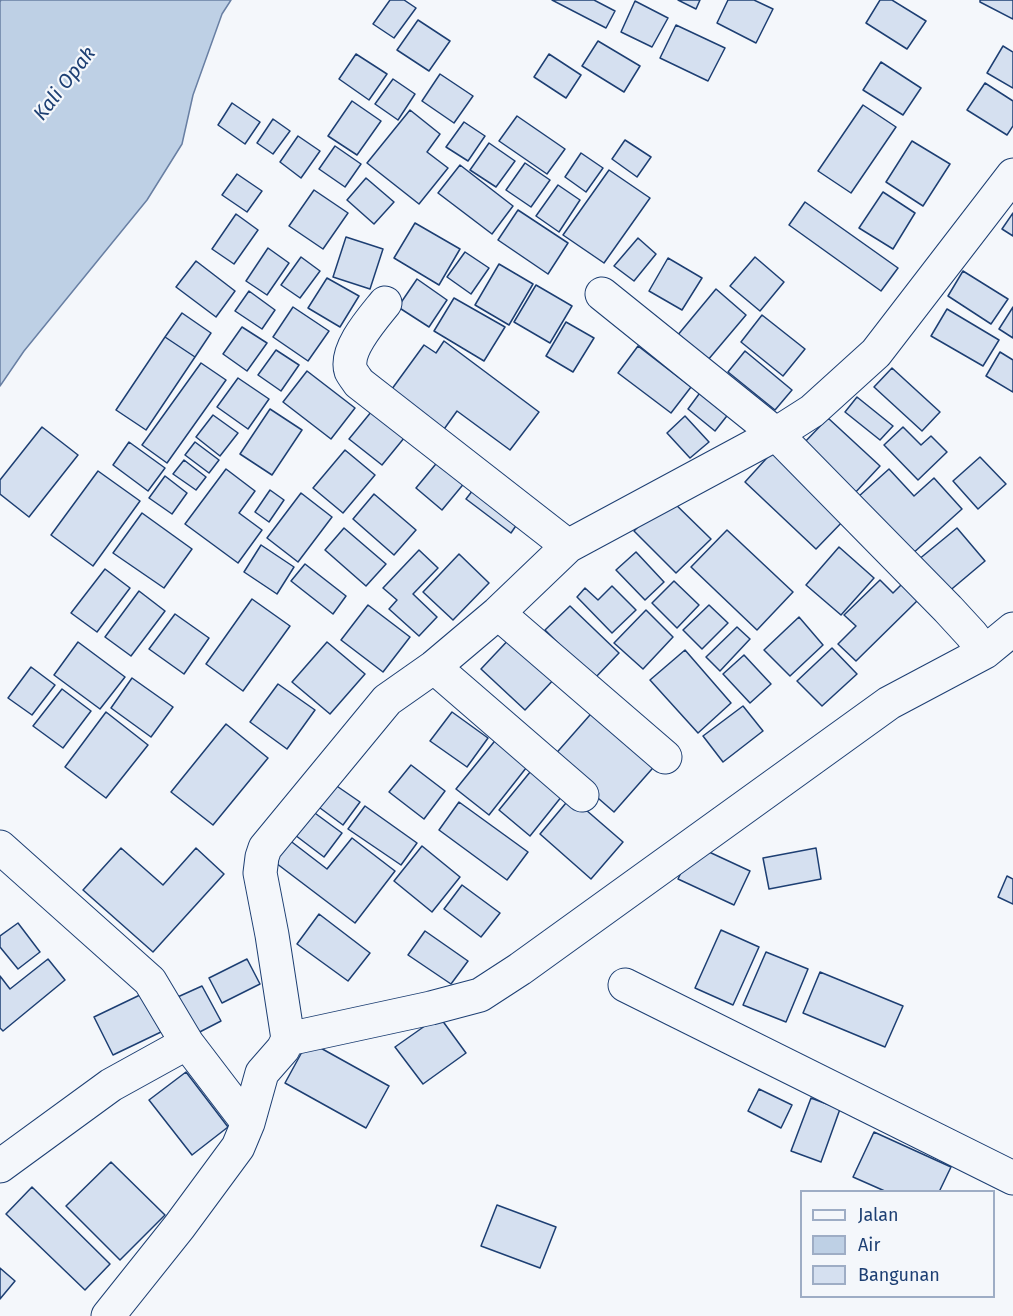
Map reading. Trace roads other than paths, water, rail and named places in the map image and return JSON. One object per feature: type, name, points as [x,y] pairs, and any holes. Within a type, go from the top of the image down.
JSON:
[{"type":"street","points":[[108,1316],[179,1227],[238,1147],[248,1123],[262,1073],[283,1049],[288,1039],[260,873],[265,848],[387,700],[434,667],[498,613],[568,546],[776,434],[812,411],[876,353],[1013,175]]},
{"type":"street","points":[[602,294],[776,434],[948,609],[978,643]]},
{"type":"street","points":[[385,303],[364,329],[351,356],[351,370],[359,383],[568,546]]},
{"type":"street","points":[[498,613],[664,757]]},
{"type":"street","points":[[288,1039],[480,995],[520,969],[889,703],[978,643],[1013,629]]},
{"type":"street","points":[[434,667],[582,795]]},
{"type":"street","points":[[0,847],[150,981],[193,1050],[248,1123]]},
{"type":"street","points":[[625,985],[1013,1178]]},
{"type":"street","points":[[0,1166],[111,1085],[193,1050]]},
{"type":"water","name":"Kali Opak","points":[[1,0],[231,0],[222,14],[193,95],[182,144],[147,200],[24,351],[0,386],[0,2]]}]
